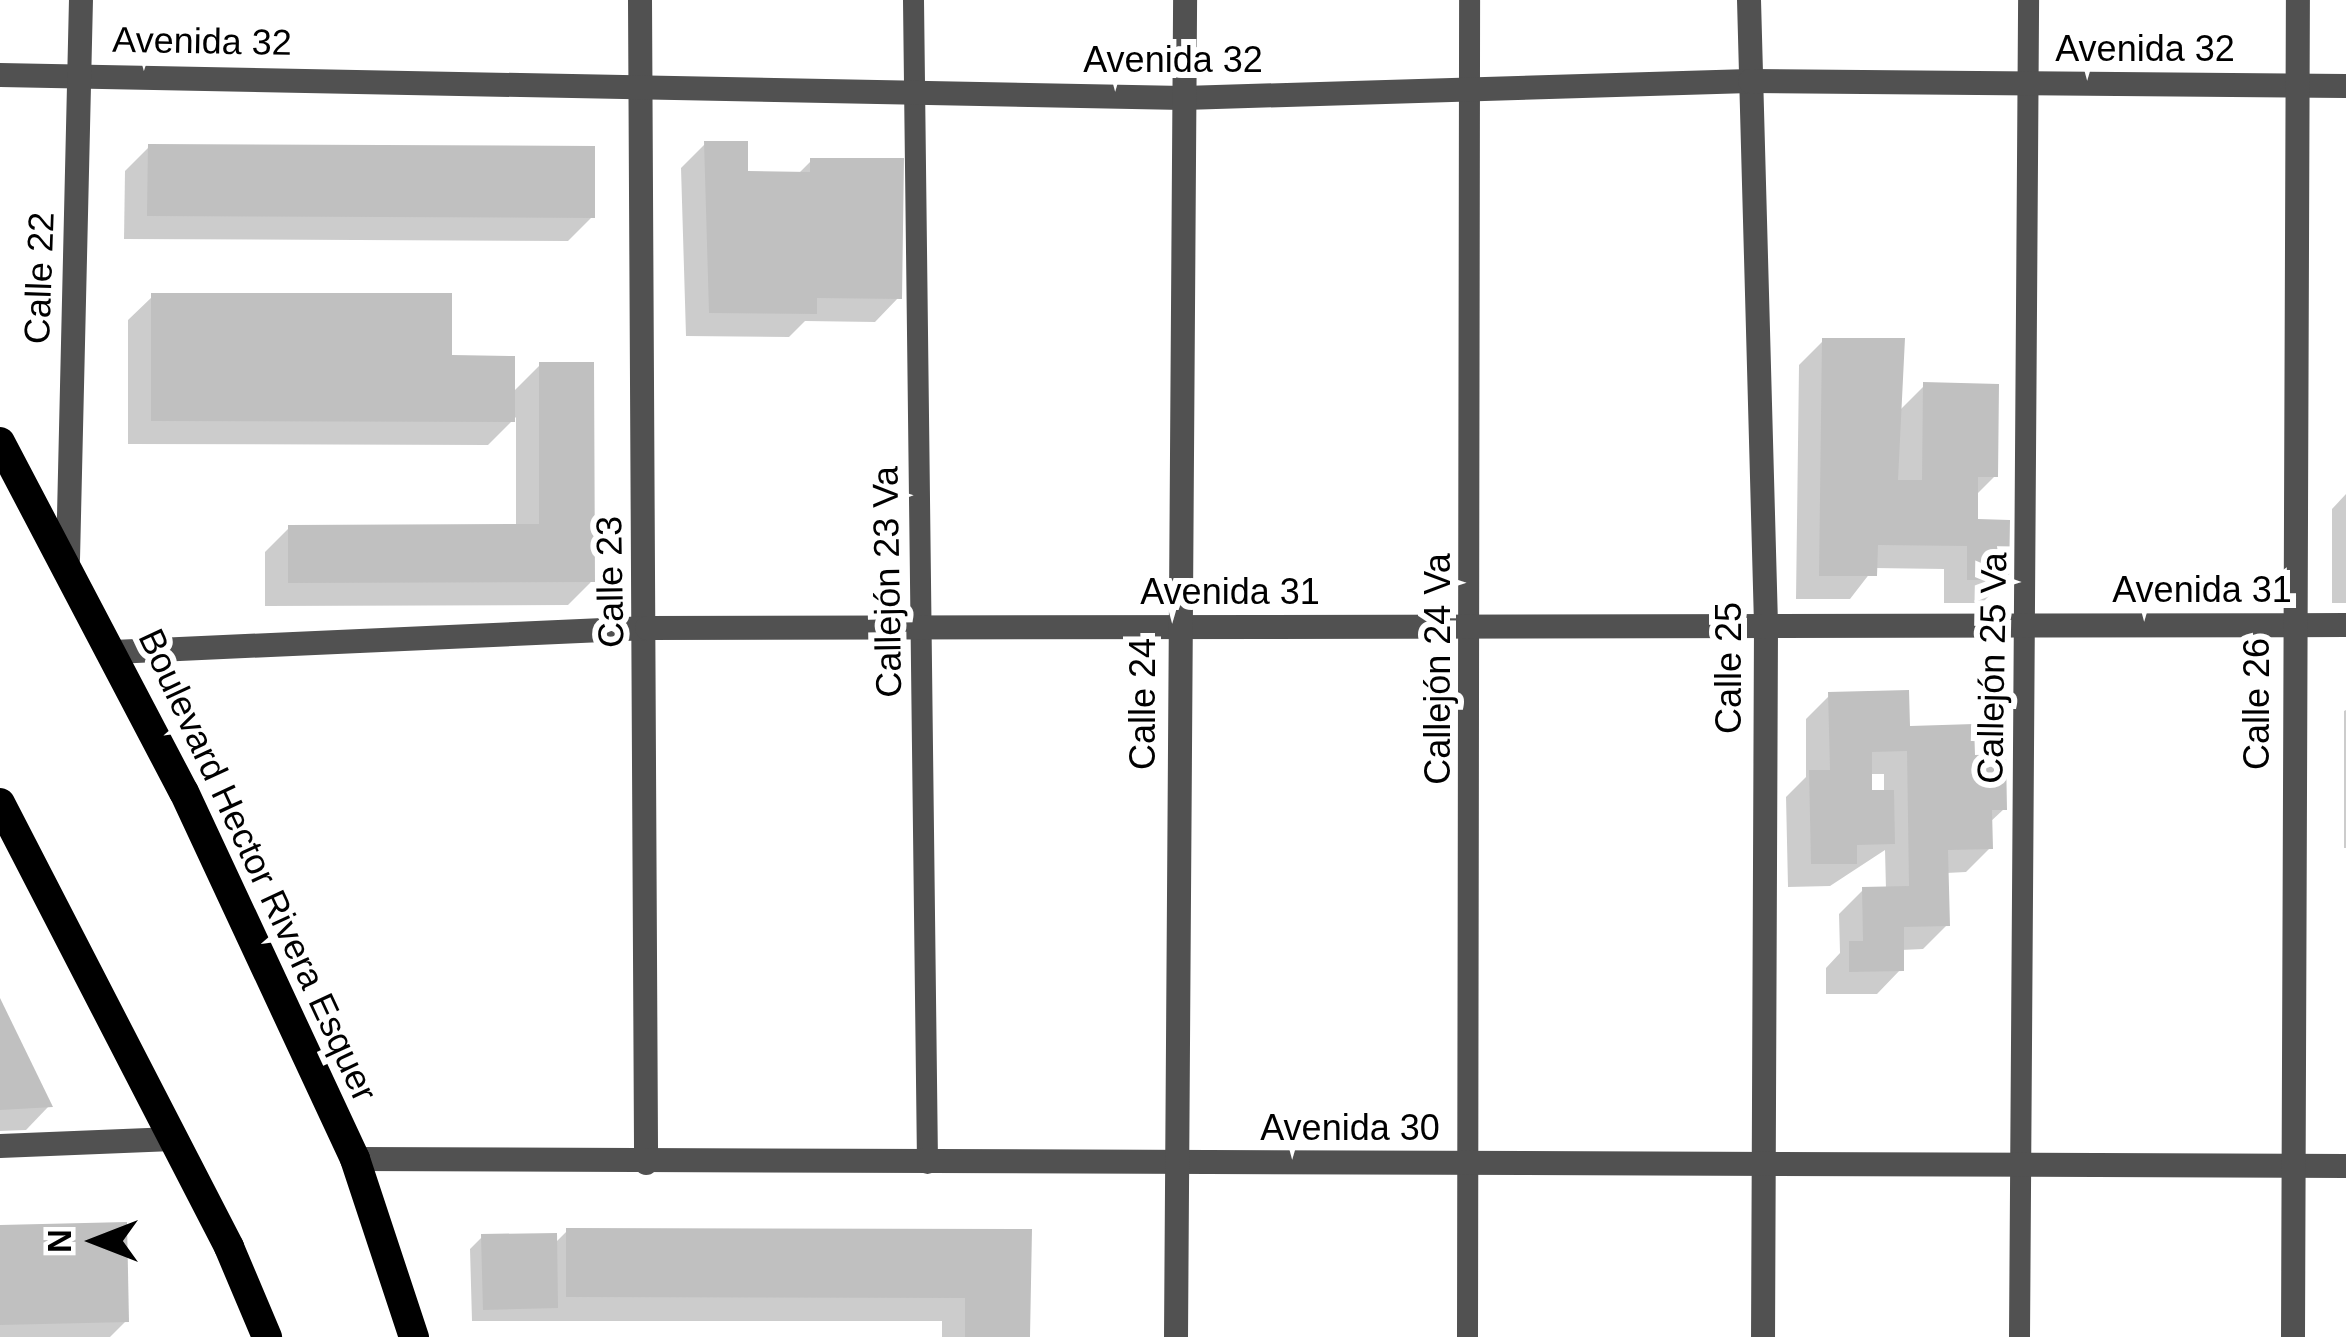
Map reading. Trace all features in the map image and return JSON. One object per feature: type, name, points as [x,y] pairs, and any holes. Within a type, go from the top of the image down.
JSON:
[{"type":"main road","name":"Boulevard Hector Rivera Esquer","points":[[0,442],[68,559],[114,652],[355,1160],[415,1337]]},
{"type":"main road","points":[[0,802],[173,1139],[267,1337]]},
{"type":"street","name":"Calle 22","points":[[68,559],[81,0]]},
{"type":"street","name":"Calle 23","points":[[640,0],[647,628],[646,1162]]},
{"type":"street","name":"Calle 24","points":[[1175,1337],[1185,0]]},
{"type":"street","name":"Calle 25","points":[[1749,0],[1766,626],[1763,1337]]},
{"type":"street","name":"Calle 26","points":[[2293,1337],[2298,0]]},
{"type":"street","name":"Avenida 32","points":[[0,75],[1184,98],[1750,81],[2346,86]]},
{"type":"street","name":"Avenida 31","points":[[114,652],[647,628],[2346,625]]},
{"type":"street","points":[[0,1146],[173,1139]]},
{"type":"street","name":"Avenida 30","points":[[355,1160],[2020,1169],[2346,1166]]},
{"type":"lane","name":"Callejón 23 Va","points":[[913,0],[927,1163]]},
{"type":"lane","name":"Callejón 24 Va","points":[[1468,1337],[1472,1164],[1469,0]]},
{"type":"lane","name":"Callejón 25 Va","points":[[2019,1337],[2028,0]]},
{"type":"building","points":[[704,141],[748,141],[748,171],[810,172],[810,158],[904,158],[902,299],[817,298],[817,314],[709,313]]},
{"type":"building","points":[[148,144],[595,146],[595,218],[147,216]]},
{"type":"building","points":[[151,293],[452,293],[452,355],[515,356],[515,422],[151,421]]},
{"type":"building","points":[[1822,338],[1905,338],[1898,480],[1922,480],[1923,382],[1999,384],[1998,477],[1978,477],[1978,519],[2010,520],[2009,580],[1967,580],[1967,546],[1878,545],[1877,576],[1819,576]]},
{"type":"building","points":[[539,362],[594,362],[595,582],[288,583],[288,525],[539,524]]},
{"type":"building","points":[[1909,690],[1910,726],[1974,724],[1975,755],[2006,754],[2007,810],[1992,810],[1993,849],[1948,850],[1950,926],[1904,927],[1904,971],[1849,972],[1849,941],[1863,941],[1862,887],[1909,886],[1907,751],[1872,752],[1872,790],[1894,790],[1895,844],[1857,845],[1857,864],[1811,864],[1809,770],[1830,770],[1828,692]]},
{"type":"building","points":[[0,998],[53,1107],[0,1110]]},
{"type":"building","points":[[127,1222],[129,1322],[0,1325],[0,1225]]},
{"type":"building","points":[[566,1228],[1032,1229],[1030,1337],[965,1337],[965,1298],[566,1297]]},
{"type":"building","points":[[557,1233],[558,1308],[483,1310],[481,1234]]}]
